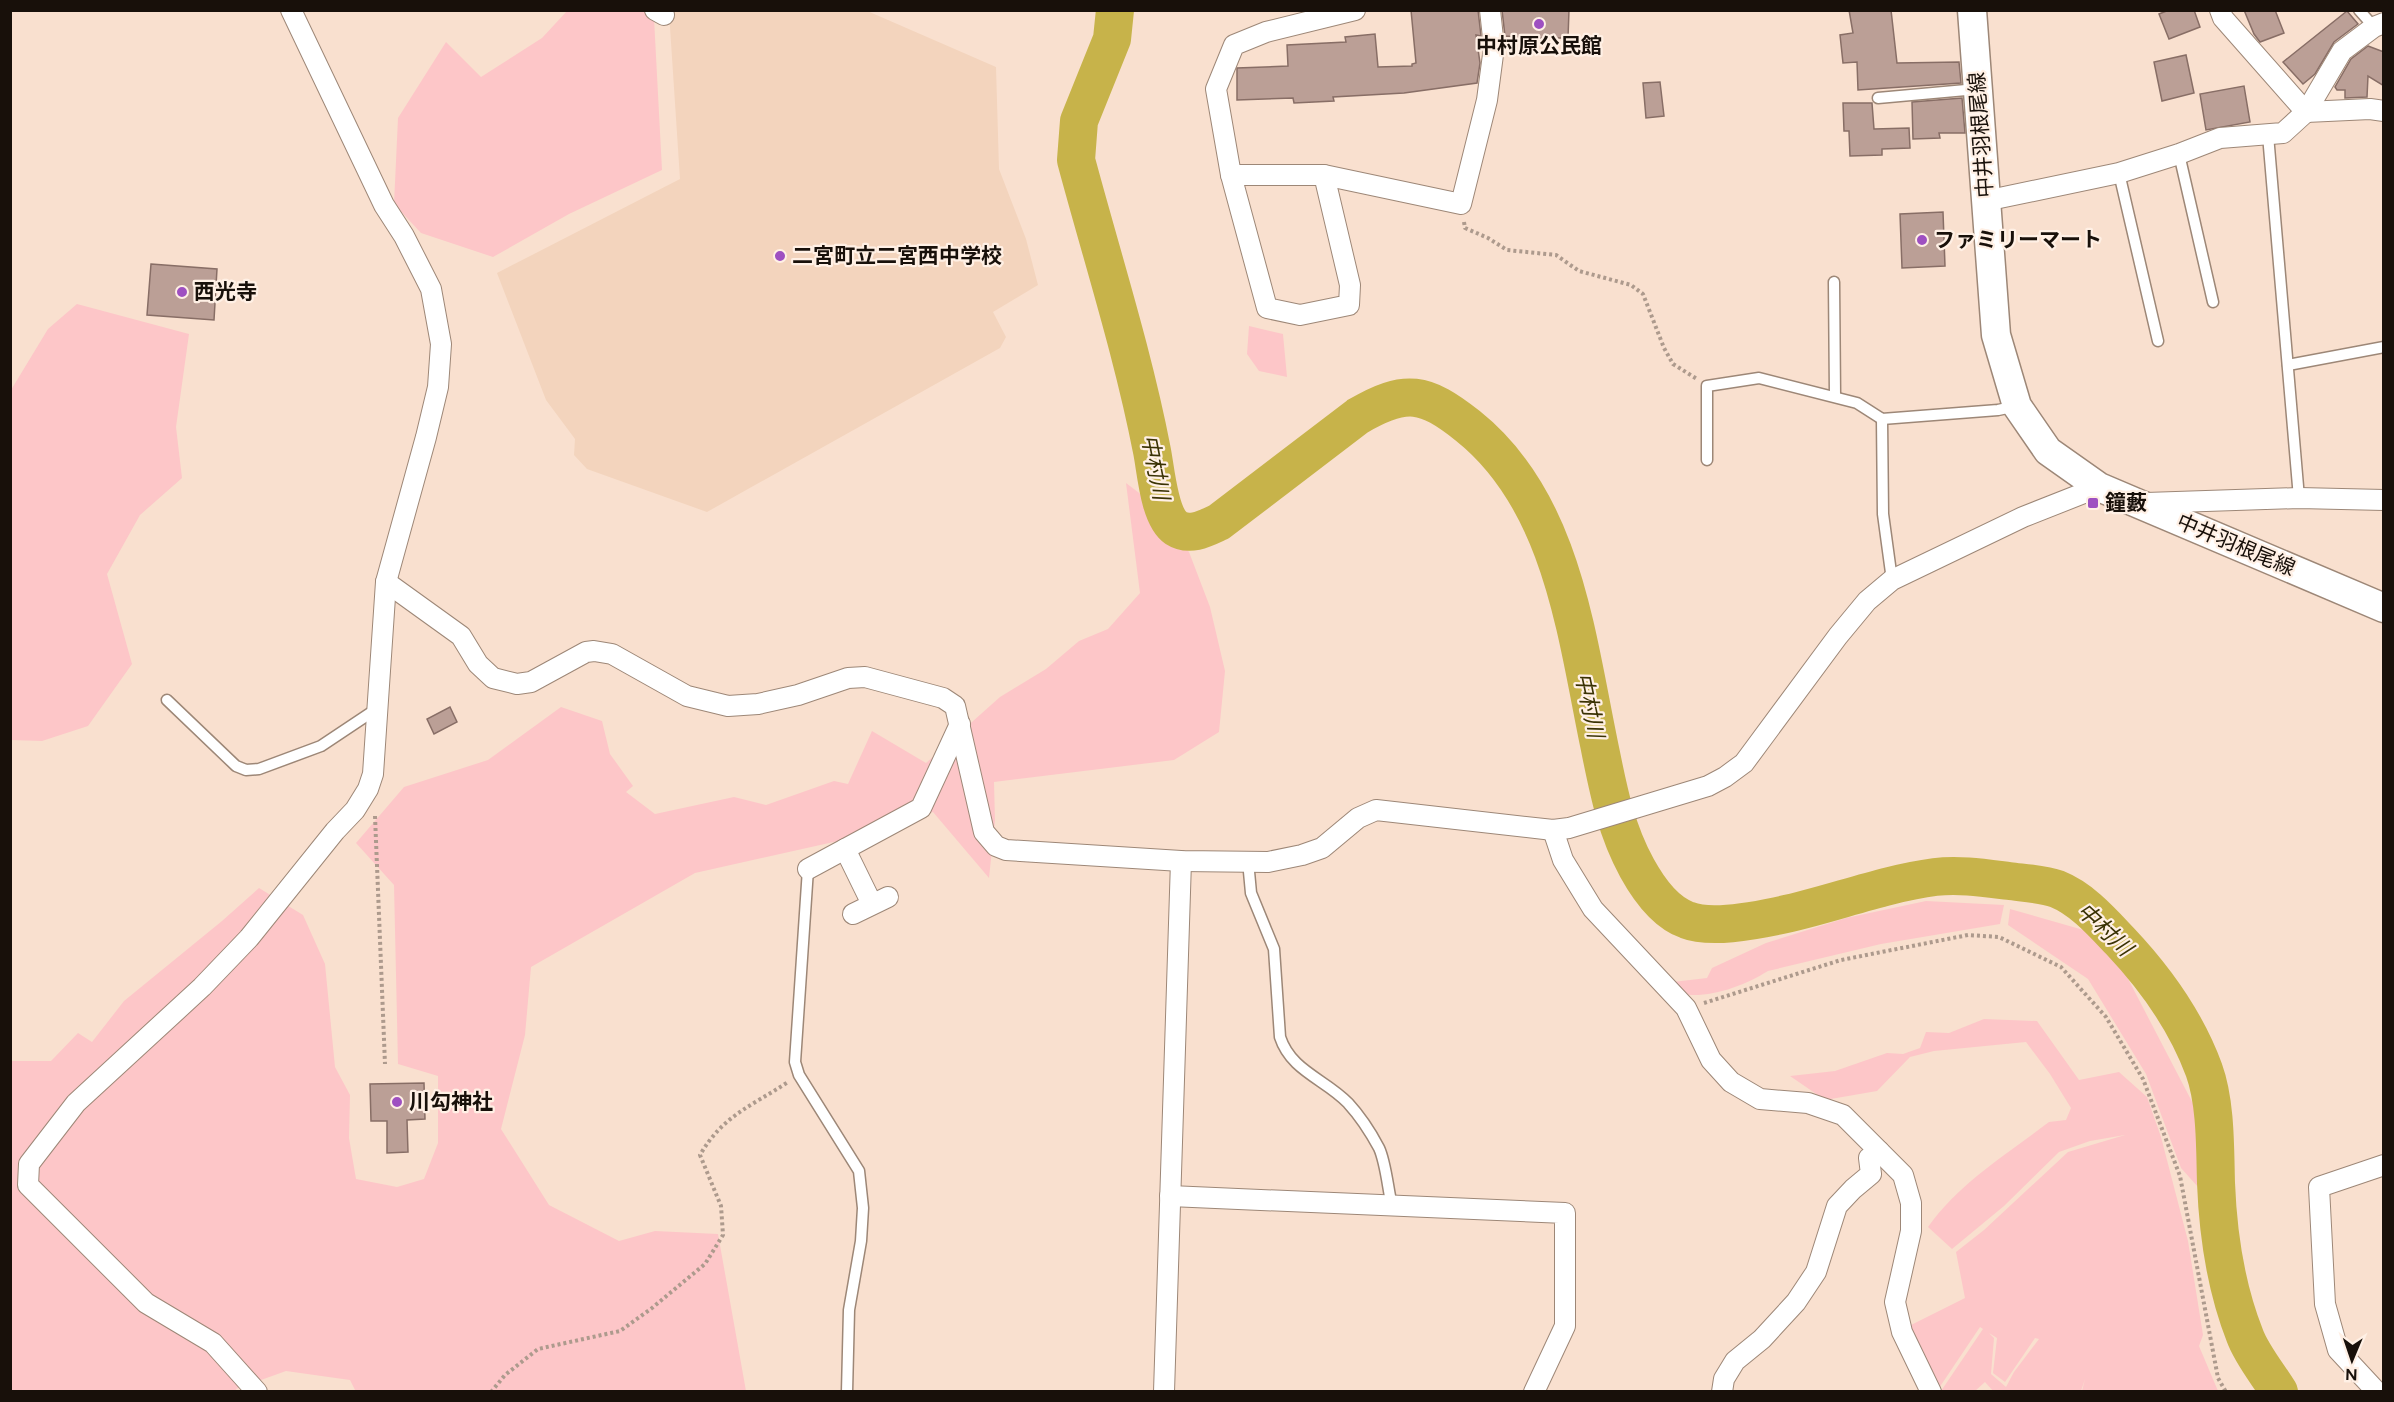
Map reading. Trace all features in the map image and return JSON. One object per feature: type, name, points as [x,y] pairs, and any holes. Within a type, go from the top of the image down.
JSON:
[{"type":"main road","name":"中井羽根尾線","points":[[1972,10],[1996,335],[2017,406],[2049,451],[2099,487],[2384,608]]},
{"type":"street","points":[[257,1392],[213,1343],[146,1304],[28,1185],[29,1164],[76,1103],[202,987],[249,938],[335,831],[355,810],[368,789],[373,774],[386,582],[438,387],[441,344],[430,289],[404,237],[384,206],[291,10]]},
{"type":"street","points":[[1324,176],[1350,285],[1349,305],[1300,315],[1267,308],[1231,175],[1216,89],[1234,45],[1266,32],[1291,18],[1355,10]]},
{"type":"street","points":[[1231,175],[1324,176],[1461,204],[1487,100],[1494,47],[1490,10]]},
{"type":"street","points":[[2220,10],[2223,18],[2306,112]]},
{"type":"street","points":[[1985,201],[2119,173],[2180,154],[2220,138],[2283,133],[2306,112],[2342,51],[2379,25]]},
{"type":"street","points":[[2306,112],[2370,109],[2384,111]]},
{"type":"street","points":[[386,582],[461,636],[484,671],[493,678],[505,681],[531,682],[586,652],[594,651],[612,654],[687,696],[728,706],[758,704],[798,695],[848,678],[865,676],[943,698],[955,706],[984,832],[996,846],[1006,850],[1182,861],[1268,862],[1322,848],[1358,818],[1376,810],[1561,829],[1708,786],[1744,763],[1838,636],[1867,601],[1892,580],[2023,517],[2099,487]]},
{"type":"street","points":[[2137,503],[2299,498],[2384,500]]},
{"type":"street","points":[[808,869],[921,808],[960,724]]},
{"type":"street","points":[[1561,829],[1563,860],[1593,909],[1686,1008],[1711,1060],[1731,1082],[1760,1099],[1808,1103],[1843,1115],[1903,1176],[1911,1203],[1911,1231],[1895,1302],[1902,1332],[1931,1392]]},
{"type":"street","points":[[845,849],[880,901],[853,914]]},
{"type":"street","points":[[1164,1392],[1182,861]]},
{"type":"street","points":[[1722,1392],[1724,1380],[1735,1361],[1762,1339],[1796,1302],[1816,1272],[1837,1206],[1871,1174],[1869,1158],[1879,1151]]},
{"type":"street","points":[[2377,1392],[2338,1350],[2330,1322],[2325,1304],[2319,1186],[2384,1166]]},
{"type":"street","points":[[1170,1196],[1565,1213],[1564,1326],[1534,1392]]},
{"type":"lane","points":[[2359,10],[2379,25]]},
{"type":"lane","points":[[1878,98],[1977,89]]},
{"type":"lane","points":[[2268,135],[2299,498]]},
{"type":"lane","points":[[2180,154],[2213,302]]},
{"type":"lane","points":[[2119,173],[2158,341]]},
{"type":"lane","points":[[1834,282],[1835,396]]},
{"type":"lane","points":[[2288,365],[2384,347]]},
{"type":"lane","points":[[1707,460],[1707,386],[1760,378],[1857,403],[1882,419],[1998,410],[2017,406]]},
{"type":"lane","points":[[1882,419],[1883,514],[1892,580]]},
{"type":"lane","points":[[167,700],[236,766],[246,770],[259,769],[321,746],[378,708]]},
{"type":"lane","points":[[1248,861],[1251,893],[1274,949],[1280,1037],[1284,1050],[1298,1064],[1347,1102],[1366,1128],[1380,1150],[1392,1206]]},
{"type":"lane","points":[[808,869],[795,1056],[799,1075],[859,1172],[864,1208],[861,1241],[849,1310],[848,1392]]},
{"type":"path","points":[[1461,204],[1465,228],[1488,238],[1507,250],[1556,255],[1579,271],[1632,285],[1643,294],[1664,348],[1673,364],[1707,386]]},
{"type":"path","points":[[373,774],[386,1064]]},
{"type":"path","points":[[1686,1008],[1841,960],[1968,935],[1999,937],[2061,967],[2106,1017],[2143,1079],[2180,1176],[2218,1378],[2226,1392]]},
{"type":"path","points":[[491,1392],[505,1375],[538,1349],[620,1331],[705,1264],[723,1235],[721,1206],[700,1155],[710,1138],[736,1113],[799,1075]]},
{"type":"shaded area","name":"二宮町立二宮西中学校","points":[[865,10],[996,67],[999,169],[1026,239],[1038,285],[993,312],[1006,337],[1000,348],[707,512],[587,469],[574,455],[575,439],[546,400],[497,273],[680,179],[669,12]]},
{"type":"shaded area","points":[[567,11],[657,11],[654,18],[662,170],[569,214],[493,257],[421,233],[394,204],[398,118],[446,42],[481,77],[542,38]]},
{"type":"shaded area","points":[[77,304],[189,334],[176,427],[182,478],[140,515],[107,574],[132,664],[88,726],[42,741],[11,740],[11,390],[48,329]]},
{"type":"shaded area","points":[[1249,326],[1283,334],[1287,377],[1259,371],[1247,354]]},
{"type":"shaded area","points":[[1126,483],[1155,505],[1189,552],[1210,607],[1225,671],[1219,732],[1174,760],[994,782],[995,821],[989,878],[933,812],[856,837],[695,873],[531,967],[525,1035],[501,1129],[549,1205],[619,1241],[655,1231],[718,1234],[746,1391],[356,1392],[350,1380],[286,1371],[236,1389],[237,1391],[11,1391],[10,1061],[51,1061],[78,1033],[92,1042],[124,1001],[259,888],[303,915],[325,964],[335,1067],[350,1095],[349,1138],[356,1179],[397,1187],[424,1179],[438,1143],[438,1076],[398,1064],[394,885],[356,843],[404,787],[488,760],[561,707],[602,721],[610,754],[633,786],[626,792],[655,814],[734,797],[766,805],[834,781],[848,784],[872,731],[926,763],[1000,697],[1046,669],[1079,641],[1108,629],[1140,593]]},
{"type":"shaded area","points":[[1926,901],[2004,905],[2000,924],[1881,944],[1768,971],[1748,982],[1715,993],[1681,994],[1673,982],[1707,978],[1712,968],[1766,943],[1846,918]]},
{"type":"shaded area","points":[[2010,909],[2087,931],[2125,973],[2200,1117],[2208,1157],[2207,1197],[2181,1168],[2146,1074],[2088,979],[2008,925]]},
{"type":"shaded area","points":[[1984,1019],[2037,1021],[2079,1080],[2119,1072],[2147,1097],[2161,1137],[2188,1241],[2203,1335],[2199,1346],[2218,1391],[2082,1391],[2085,1379],[2081,1391],[1993,1391],[1985,1382],[1975,1391],[1941,1391],[1983,1329],[1980,1327],[1937,1391],[1905,1328],[1965,1298],[1956,1252],[1984,1230],[2068,1152],[2125,1135],[2090,1141],[2059,1152],[2004,1206],[1952,1249],[1928,1227],[1940,1211],[1984,1170],[2049,1122],[2066,1120],[2071,1108],[2050,1074],[2026,1042],[1934,1051],[1910,1057],[1877,1091],[1825,1100],[1790,1076],[1835,1071],[1887,1053],[1903,1054],[1920,1048],[1926,1032],[1949,1033]],"holes":[[[1989,1333],[1997,1338],[1993,1373],[2005,1382],[2035,1338],[2039,1339],[2014,1372],[2006,1387],[1991,1374],[1994,1338]]]},
{"type":"building","points":[[1411,10],[1478,10],[1481,36],[1476,35],[1480,63],[1477,83],[1404,93],[1333,97],[1334,101],[1294,103],[1293,98],[1237,100],[1237,68],[1288,66],[1287,45],[1346,42],[1345,37],[1375,34],[1378,67],[1412,66],[1416,63]]},
{"type":"building","name":"中村原公民館","points":[[1502,10],[1569,10],[1568,38],[1536,38],[1535,42],[1516,42],[1516,37],[1505,36]]},
{"type":"building","points":[[1849,10],[1891,10],[1897,63],[1959,62],[1961,83],[1858,90],[1857,62],[1843,63],[1840,35],[1853,33]]},
{"type":"building","points":[[2169,10],[2194,10],[2200,27],[2169,39],[2159,14]]},
{"type":"building","points":[[2244,10],[2275,10],[2284,33],[2260,42]]},
{"type":"building","points":[[2347,11],[2358,24],[2334,42],[2315,74],[2303,84],[2283,62]]},
{"type":"building","points":[[2368,46],[2384,52],[2384,86],[2368,76],[2367,97],[2345,98],[2345,90],[2337,90],[2335,87],[2351,59]]},
{"type":"building","points":[[2186,55],[2194,93],[2162,101],[2154,62]]},
{"type":"building","points":[[1660,82],[1664,116],[1646,118],[1643,83]]},
{"type":"building","points":[[2244,86],[2250,122],[2206,130],[2200,94]]},
{"type":"building","points":[[1962,98],[1965,133],[1939,133],[1940,138],[1913,139],[1912,102]]},
{"type":"building","points":[[1843,103],[1872,103],[1874,129],[1909,128],[1910,148],[1882,149],[1882,155],[1850,156],[1849,131],[1844,131]]},
{"type":"building","name":"ファミリーマート","points":[[1943,212],[1945,266],[1902,268],[1900,214]]},
{"type":"building","name":"西光寺","points":[[151,264],[217,269],[214,320],[147,315]]},
{"type":"building","points":[[450,707],[457,722],[434,734],[427,719]]},
{"type":"building","name":"川勾神社","points":[[424,1083],[425,1119],[407,1120],[408,1152],[387,1153],[387,1121],[371,1121],[370,1084]]},
{"type":"waterway","name":"中村川","points":[[1115,10],[1112,39],[1079,121],[1076,160],[1136,378],[1162,504],[1170,522],[1181,531],[1187,532],[1198,531],[1219,522],[1358,416],[1375,407],[1403,398],[1415,398],[1439,406],[1468,426],[1500,457],[1525,492],[1545,530],[1572,614],[1613,808],[1629,853],[1641,876],[1671,911],[1696,923],[1744,922],[1797,911],[1895,884],[1953,876],[2046,886],[2066,893],[2083,905],[2120,941],[2157,985],[2179,1017],[2197,1052],[2208,1083],[2213,1111],[2219,1222],[2228,1280],[2238,1318],[2248,1343],[2279,1392]]},
{"type":"place","name":"中村原公民館","points":[[1539,24]]},
{"type":"place","name":"ファミリーマート","points":[[1922,240]]},
{"type":"place","name":"二宮町立二宮西中学校","points":[[780,256]]},
{"type":"place","name":"西光寺","points":[[182,292]]},
{"type":"place","name":"鐘藪","points":[[2093,503]]},
{"type":"place","name":"川勾神社","points":[[397,1102]]}]
